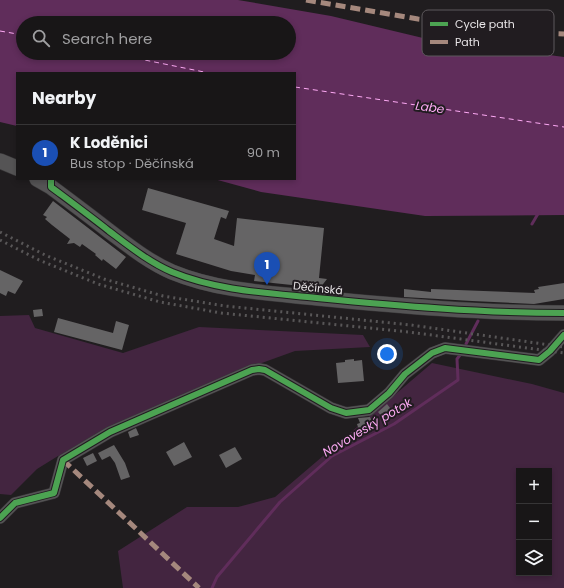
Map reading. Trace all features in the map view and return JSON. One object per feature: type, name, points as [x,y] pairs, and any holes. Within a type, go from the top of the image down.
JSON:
[{"type":"main road","points":[[0,161],[16,168]]},
{"type":"main road","name":"Děčínská","points":[[39,180],[143,256],[171,271],[218,286],[414,308],[493,312],[564,313]]},
{"type":"street","points":[[0,518],[15,504],[54,493],[63,460],[110,432],[252,370],[265,370],[331,408],[346,413],[369,410],[389,393],[405,374],[432,353],[445,348],[539,360],[550,351],[564,335]]},
{"type":"shaded area","points":[[29,315],[35,328],[123,353],[199,327],[363,335],[370,347],[295,351],[259,364],[72,453],[58,456],[37,469],[11,495],[0,494],[0,316]]},
{"type":"shaded area","points":[[432,363],[532,384],[564,393],[564,588],[123,588],[118,551],[187,507],[238,507],[275,497]]},
{"type":"water","name":"Labe","points":[[0,0],[238,0],[331,16],[422,38],[422,56],[554,56],[564,57],[564,215],[425,216],[261,192],[218,180],[296,180],[296,72],[16,72],[16,126],[0,122]]},
{"type":"building","points":[[148,188],[229,211],[226,219],[221,217],[214,239],[234,246],[237,218],[324,228],[319,278],[327,279],[320,288],[254,281],[255,275],[231,271],[176,254],[186,223],[142,210]]},
{"type":"building","points":[[53,201],[126,257],[116,269],[103,259],[102,261],[95,255],[96,254],[82,244],[80,247],[74,243],[67,244],[70,239],[45,219],[47,217],[43,215]]},
{"type":"building","points":[[0,270],[23,281],[15,294],[8,291],[6,296],[0,293]]},
{"type":"building","points":[[564,283],[564,299],[534,304],[404,297],[404,289],[431,292],[431,289],[535,293],[534,290],[539,289],[538,287]]},
{"type":"building","points":[[42,309],[43,316],[34,317],[33,310]]},
{"type":"building","points":[[58,318],[113,333],[116,321],[129,325],[122,350],[54,332]]},
{"type":"building","points":[[354,359],[354,361],[362,360],[364,381],[338,383],[336,363]]},
{"type":"building","points":[[387,404],[393,412],[384,419],[378,412]]},
{"type":"building","points":[[370,417],[374,426],[367,429],[368,433],[361,436],[357,424],[360,423],[358,418]]},
{"type":"building","points":[[136,428],[139,435],[130,438],[128,432]]},
{"type":"building","points":[[184,442],[192,457],[174,466],[166,452]]},
{"type":"building","points":[[114,445],[125,463],[130,477],[121,480],[115,463],[110,456],[102,460],[98,453]]},
{"type":"building","points":[[235,447],[242,459],[226,468],[219,455]]},
{"type":"building","points":[[93,453],[97,461],[87,466],[83,458]]},
{"type":"waterway","name":"Novoveský potok","points":[[532,224],[539,212]]},
{"type":"waterway","name":"Novoveský potok","points":[[466,344],[478,321]]},
{"type":"waterway","name":"Novoveský potok","points":[[212,588],[217,577],[280,502],[332,456],[394,424],[458,380],[457,359],[460,355]]},
{"type":"ferry route","points":[[0,31],[16,34]]},
{"type":"ferry route","points":[[145,60],[204,72]]},
{"type":"ferry route","points":[[296,87],[564,127]]},
{"type":"railway","points":[[0,232],[45,255],[104,279],[163,296],[225,306],[411,325],[564,347]]},
{"type":"railway","points":[[0,240],[39,260],[98,284],[160,302],[221,313],[409,332],[564,353]]},
{"type":"marked path","points":[[306,0],[422,19]]},
{"type":"marked path","points":[[554,34],[564,34]]},
{"type":"marked path","points":[[63,460],[199,588]]},
{"type":"cycle path","points":[[51,180],[51,187],[139,253],[172,272],[207,283],[262,293],[379,304],[471,310],[564,313]]},
{"type":"cycle path","points":[[0,518],[15,503],[54,493],[63,460],[110,432],[252,370],[265,370],[331,408],[346,413],[369,410],[389,393],[405,374],[432,353],[445,348],[539,360],[550,351],[564,335]]},
{"type":"place","name":"K Loděnici","points":[[267,285]]}]
